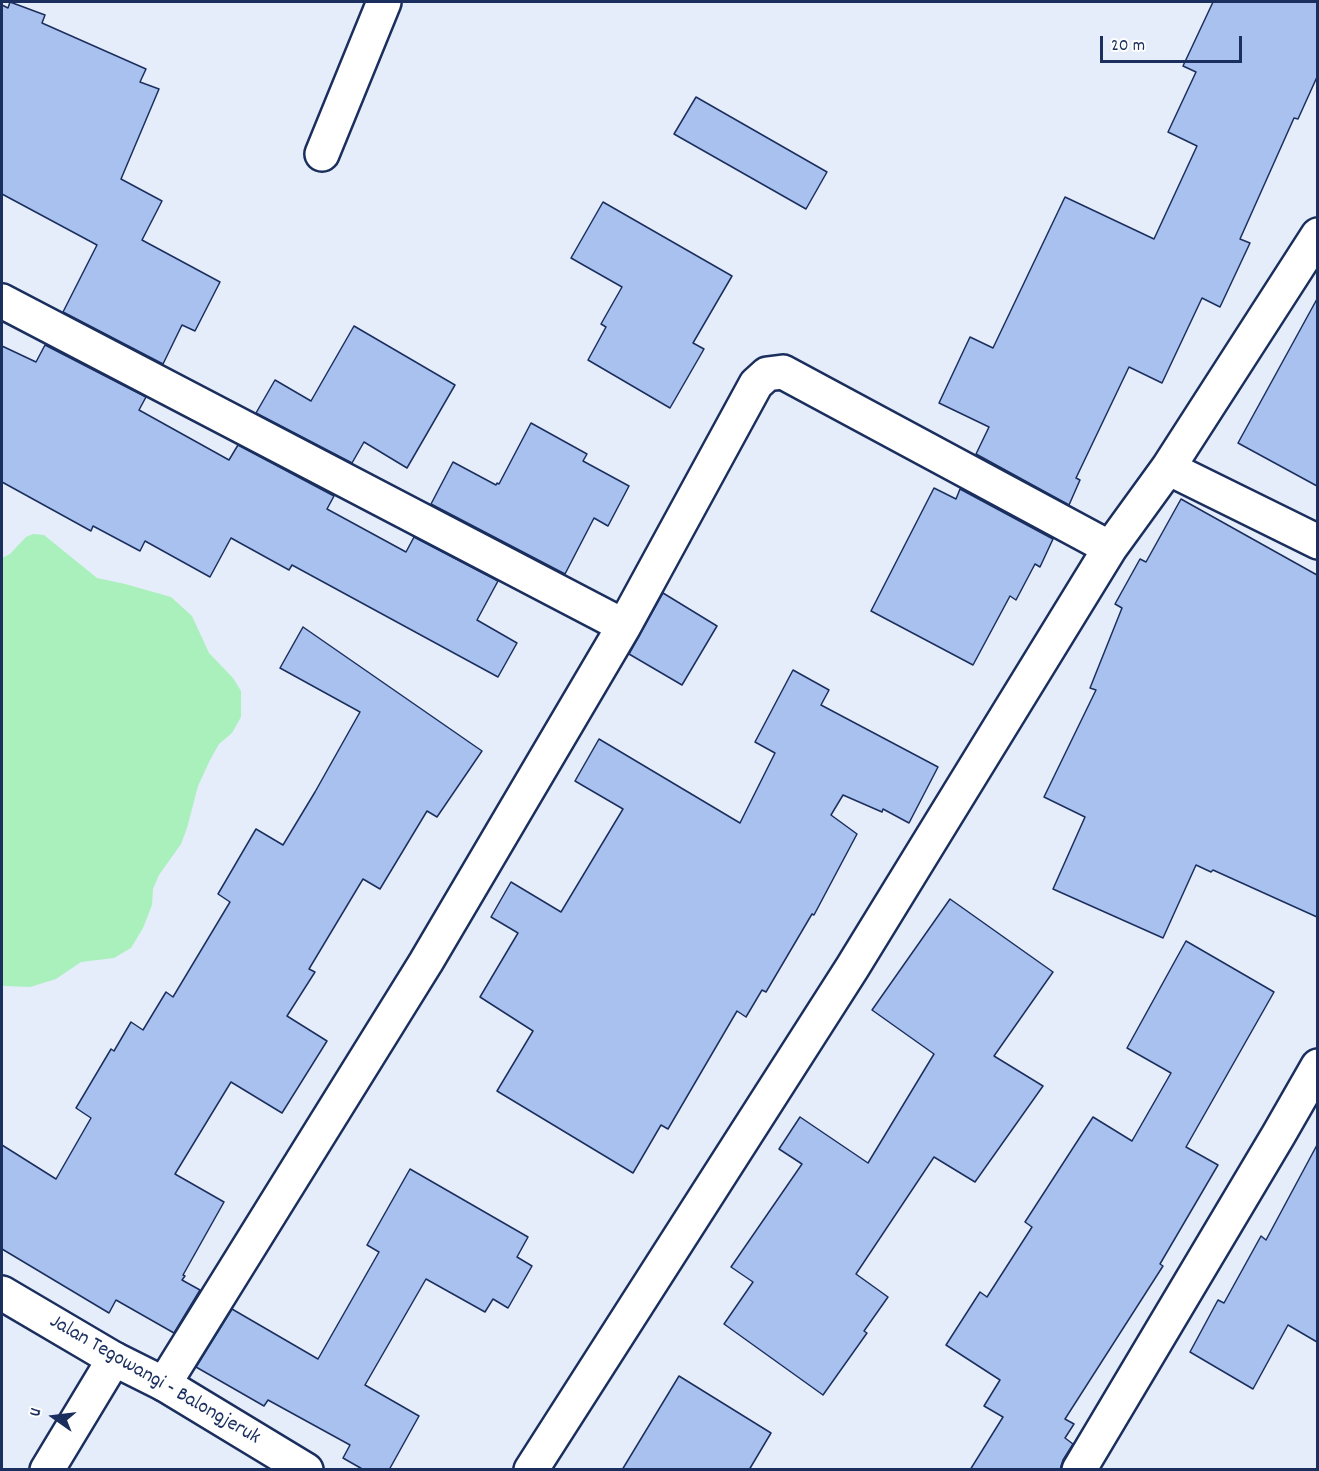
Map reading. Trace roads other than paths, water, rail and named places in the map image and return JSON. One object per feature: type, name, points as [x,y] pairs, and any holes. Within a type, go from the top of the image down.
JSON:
[{"type":"street","points":[[322,154],[384,2]]},
{"type":"street","points":[[531,1470],[852,968],[1110,548],[1168,468],[1317,235]]},
{"type":"street","points":[[2,301],[624,626]]},
{"type":"street","points":[[164,1384],[426,962],[624,626],[756,384],[767,374],[783,372],[1110,548]]},
{"type":"street","points":[[1168,468],[1317,542]]},
{"type":"street","points":[[1079,1470],[1280,1134],[1317,1066]]},
{"type":"street","name":"Jalan Tegowangi - Balongjeruk","points":[[2,1293],[114,1359],[164,1384],[306,1470]]},
{"type":"street","points":[[47,1470],[114,1359]]}]
